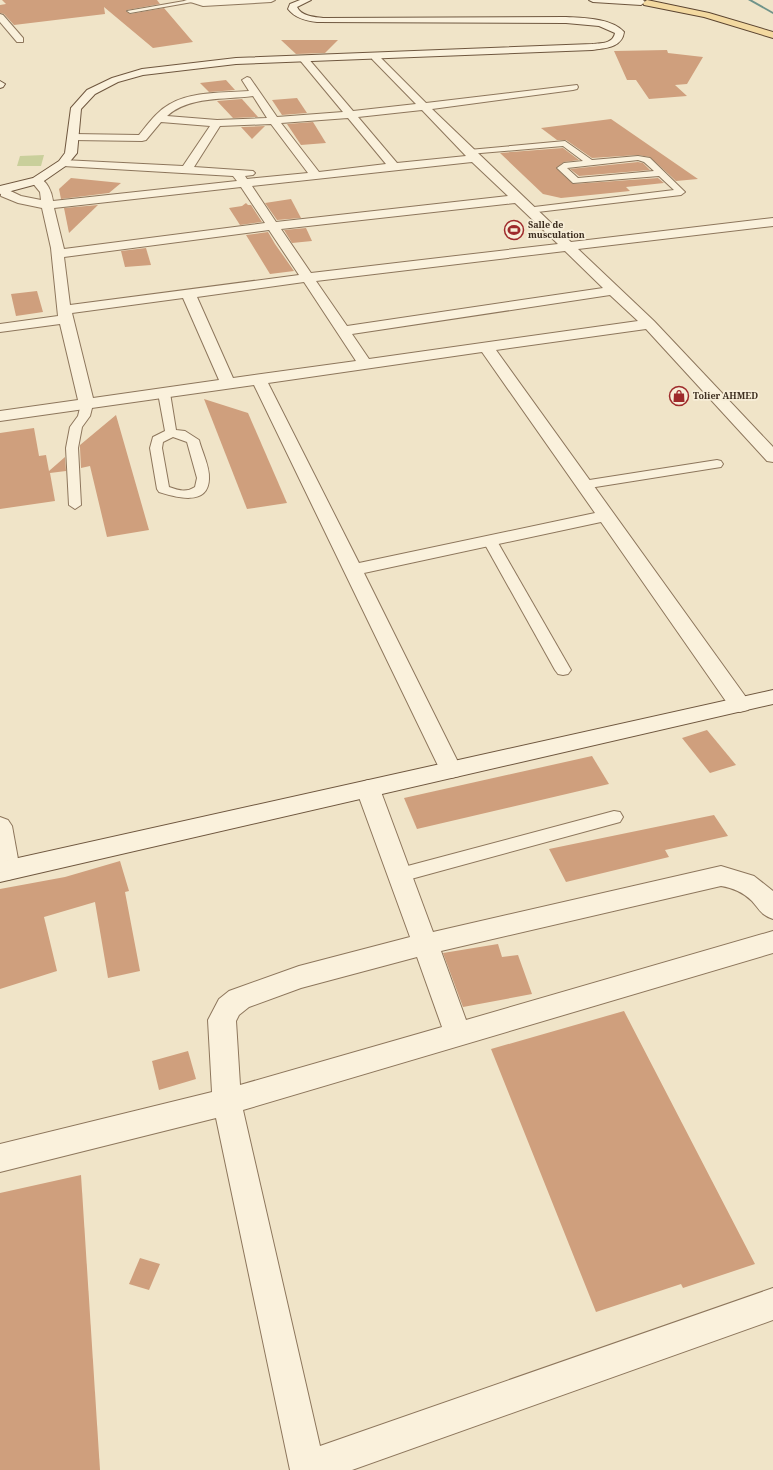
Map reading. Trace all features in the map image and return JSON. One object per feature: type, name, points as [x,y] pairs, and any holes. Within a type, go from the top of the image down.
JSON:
[{"type":"main road","points":[[640,2],[663,3],[672,0]]},
{"type":"main road","points":[[676,0],[706,15]]},
{"type":"main road","points":[[640,2],[706,15],[773,35]]},
{"type":"street","points":[[192,1],[203,3],[271,0]]},
{"type":"street","points":[[0,190],[37,181],[63,163],[71,153],[76,108],[91,92],[115,80],[142,72],[236,61],[375,57],[592,47],[612,44],[619,38],[620,32],[612,27],[597,23],[566,20],[334,21],[307,17],[295,12],[292,9],[293,6],[307,0]]},
{"type":"street","points":[[593,0],[640,2]]},
{"type":"street","points":[[0,17],[20,40]]},
{"type":"street","points":[[375,57],[517,199],[649,324],[773,457]]},
{"type":"street","points":[[304,59],[394,167]]},
{"type":"street","points":[[247,80],[274,121],[316,176]]},
{"type":"street","points":[[158,119],[217,123],[274,121],[424,107],[573,87]]},
{"type":"street","points":[[73,137],[142,138],[166,110],[176,104],[200,99],[255,93]]},
{"type":"street","points":[[186,170],[217,123]]},
{"type":"street","points":[[0,190],[9,196],[47,205],[394,167],[472,155]]},
{"type":"street","points":[[63,163],[316,176]]},
{"type":"street","points":[[237,172],[365,364]]},
{"type":"street","points":[[37,181],[46,192],[47,205],[57,249],[66,315],[87,404]]},
{"type":"street","points":[[57,249],[58,254],[272,226],[517,199]]},
{"type":"street","points":[[0,328],[188,293],[773,222]]},
{"type":"street","points":[[343,331],[614,290]]},
{"type":"street","points":[[188,293],[228,384]]},
{"type":"street","points":[[0,416],[649,324]]},
{"type":"street","points":[[486,347],[740,705]]},
{"type":"street","points":[[259,379],[451,770]]},
{"type":"street","points":[[353,570],[606,516]]},
{"type":"street","points":[[0,826],[4,871],[773,697]]},
{"type":"street","points":[[368,789],[458,1034]]},
{"type":"street","points":[[773,909],[761,894],[750,884],[721,876],[426,944],[299,977],[239,999],[229,1007],[222,1020],[227,1102],[308,1469],[773,1304]]},
{"type":"street","points":[[0,1158],[227,1102],[773,942]]},
{"type":"lane","points":[[130,11],[192,1]]},
{"type":"lane","points":[[472,155],[565,143],[588,162]]},
{"type":"lane","points":[[529,210],[681,192],[647,160],[638,158],[588,162],[561,160],[543,145]]},
{"type":"lane","points":[[561,160],[561,168],[576,181],[661,173]]},
{"type":"lane","points":[[164,393],[172,433]]},
{"type":"lane","points":[[75,505],[72,448],[76,427],[84,416],[87,404]]},
{"type":"lane","points":[[172,433],[181,434],[193,440],[203,478],[201,489],[197,492],[182,495],[163,489],[156,448],[157,440],[172,433]]},
{"type":"lane","points":[[583,484],[718,464]]},
{"type":"lane","points":[[490,541],[563,670]]},
{"type":"lane","points":[[400,874],[614,817]]},
{"type":"green space","points":[[44,155],[41,166],[17,166],[20,156]]},
{"type":"building","points":[[2,0],[157,0],[160,4],[126,11],[130,14],[164,8],[193,42],[153,48],[104,7],[105,14],[14,25],[4,14],[0,13],[0,5],[6,4]]},
{"type":"building","points":[[281,40],[338,40],[325,53],[296,54]]},
{"type":"building","points":[[667,50],[668,53],[703,57],[687,84],[675,85],[687,96],[649,99],[636,80],[627,80],[614,51]]},
{"type":"building","points":[[226,80],[235,90],[209,92],[200,83]]},
{"type":"building","points":[[297,98],[307,113],[282,115],[272,100]]},
{"type":"building","points":[[242,99],[258,117],[233,118],[217,101]]},
{"type":"building","points":[[611,119],[698,179],[676,181],[650,157],[638,155],[592,158],[566,140],[557,140],[541,128]]},
{"type":"building","points":[[313,122],[326,143],[301,145],[287,124]]},
{"type":"building","points":[[265,126],[252,139],[241,127]]},
{"type":"building","points":[[563,148],[579,160],[564,162],[556,168],[573,184],[658,178],[664,183],[626,187],[630,191],[561,198],[543,194],[500,153]]},
{"type":"building","points":[[638,162],[643,163],[650,170],[579,176],[570,169]]},
{"type":"building","points":[[71,178],[121,183],[109,193],[61,199],[59,189]]},
{"type":"building","points":[[291,199],[301,218],[277,220],[265,203]]},
{"type":"building","points":[[246,203],[251,205],[262,222],[240,225],[229,208],[242,206]]},
{"type":"building","points":[[98,205],[69,233],[64,208]]},
{"type":"building","points":[[306,228],[312,241],[292,243],[284,230]]},
{"type":"building","points":[[268,232],[294,271],[270,274],[246,235]]},
{"type":"building","points":[[146,248],[151,265],[125,267],[121,251]]},
{"type":"building","points":[[37,291],[43,312],[16,316],[11,294]]},
{"type":"building","points":[[204,399],[248,413],[287,503],[247,509]]},
{"type":"building","points":[[116,415],[149,530],[107,537],[90,466],[81,468],[80,445]]},
{"type":"building","points":[[34,428],[39,456],[46,455],[49,471],[65,457],[66,471],[50,473],[55,501],[0,509],[0,433]]},
{"type":"building","points":[[707,730],[736,765],[710,773],[682,738]]},
{"type":"building","points":[[592,756],[609,784],[417,829],[404,798]]},
{"type":"building","points":[[714,815],[728,836],[665,850],[669,857],[566,882],[549,849]]},
{"type":"building","points":[[120,861],[129,891],[125,892],[140,971],[108,978],[95,902],[44,917],[57,971],[0,989],[0,889],[65,877]]},
{"type":"building","points":[[498,944],[502,957],[518,955],[532,994],[463,1007],[443,953]]},
{"type":"building","points":[[624,1011],[755,1264],[683,1288],[681,1284],[596,1312],[491,1049]]},
{"type":"building","points":[[188,1051],[196,1079],[159,1090],[152,1061]]},
{"type":"building","points":[[81,1175],[100,1470],[0,1470],[0,1193]]},
{"type":"building","points":[[140,1258],[160,1264],[149,1290],[129,1284]]},
{"type":"waterway","points":[[750,0],[773,13]]},
{"type":"place","name":"Salle de musculation","points":[[514,230]]},
{"type":"place","name":"Tolier AHMED","points":[[679,396]]}]
